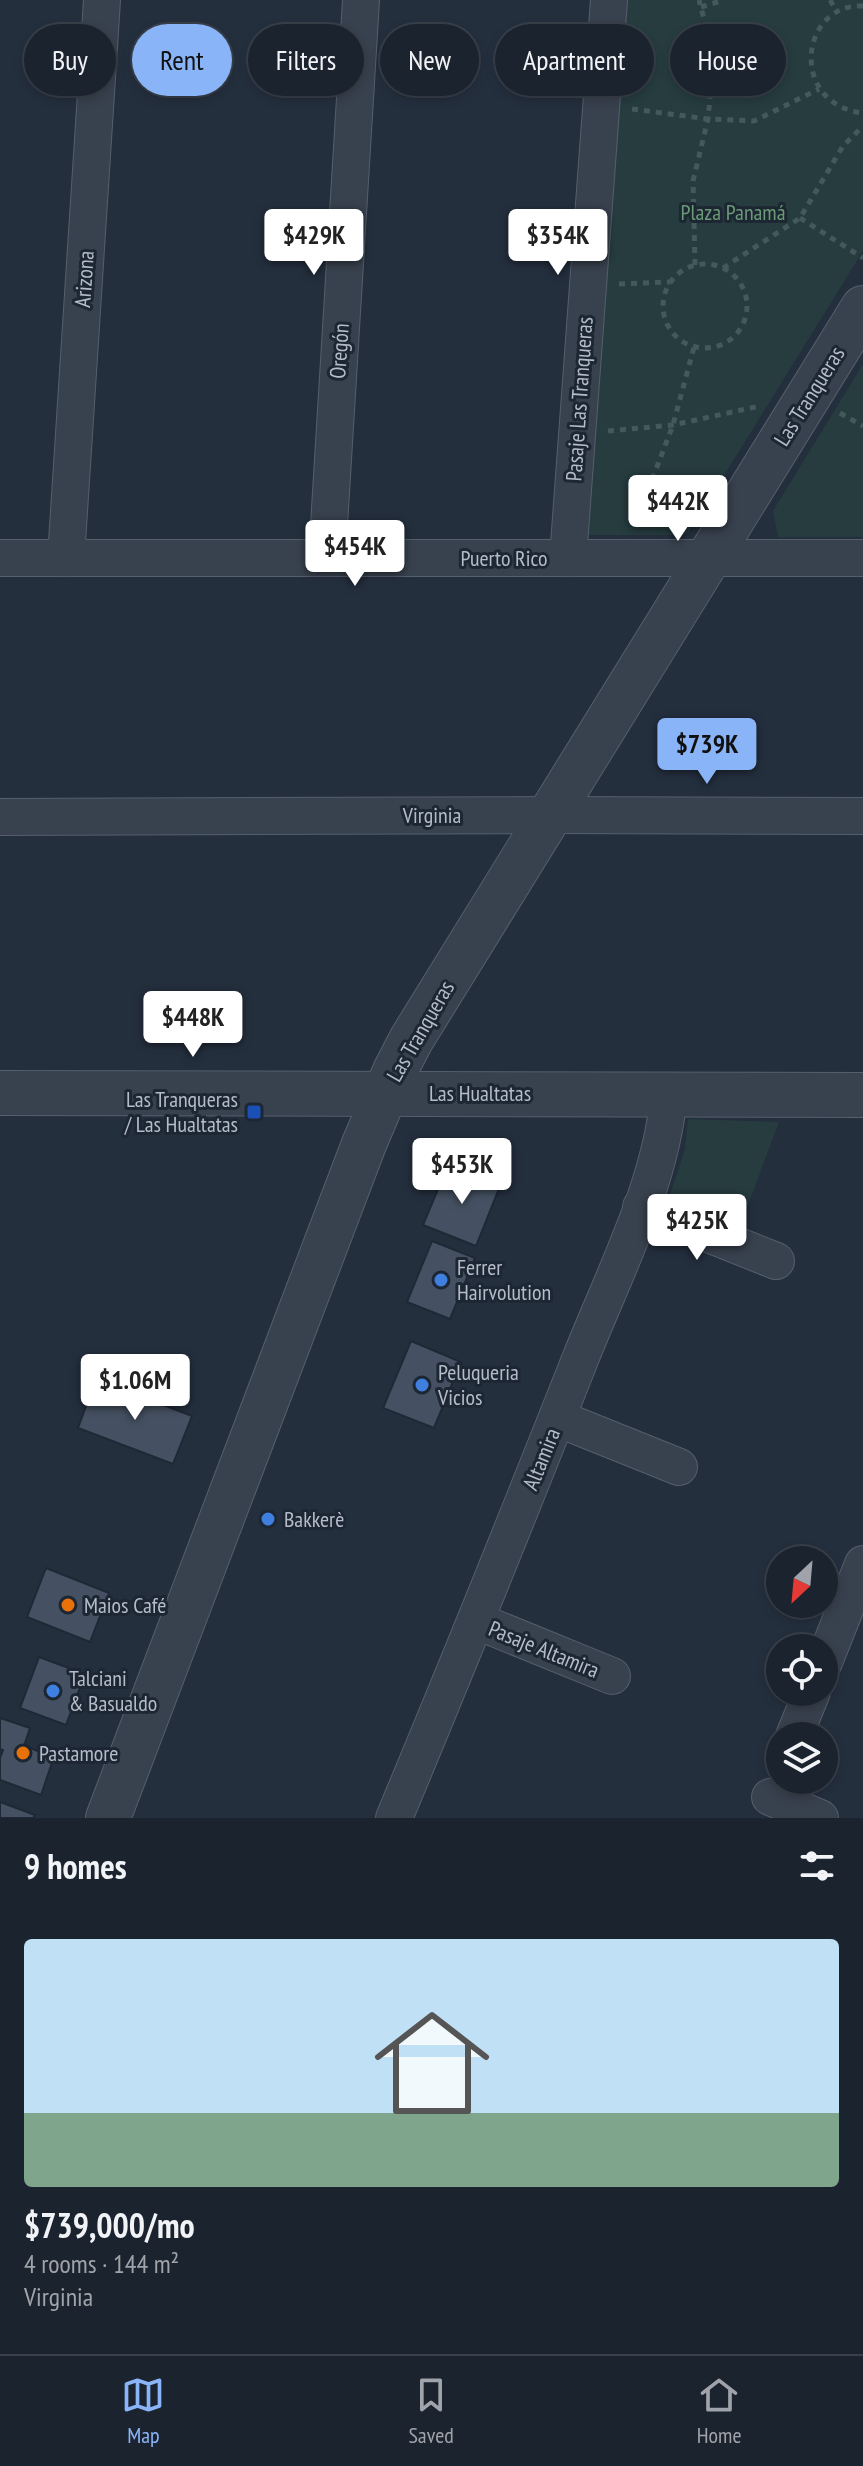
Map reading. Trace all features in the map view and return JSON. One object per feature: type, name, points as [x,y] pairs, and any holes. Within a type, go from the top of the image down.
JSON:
[{"type":"street","name":"Arizona","points":[[66,558],[102,0]]},
{"type":"street","name":"Oregón","points":[[327,558],[361,0]]},
{"type":"street","name":"Pasaje Las Tranqueras","points":[[568,558],[609,0]]},
{"type":"street","name":"Las Tranqueras","points":[[108,1818],[385,1093],[411,1040],[863,308]]},
{"type":"street","name":"Puerto Rico","points":[[0,558],[863,558]]},
{"type":"street","name":"Virginia","points":[[0,817],[863,816]]},
{"type":"street","name":"Las Hualtatas","points":[[0,1093],[863,1095]]},
{"type":"street","name":"Altamira","points":[[394,1818],[477,1621],[641,1207],[664,1134],[669,1093]]},
{"type":"street","points":[[641,1207],[776,1261]]},
{"type":"street","points":[[557,1418],[679,1467]]},
{"type":"street","points":[[835,1634],[863,1564]]},
{"type":"street","name":"Pasaje Altamira","points":[[477,1621],[612,1676]]},
{"type":"street","points":[[770,1796],[820,1818]]},
{"type":"path","points":[[695,265],[693,181],[708,119],[714,56],[700,4],[724,0]]},
{"type":"path","points":[[830,0],[837,12]]},
{"type":"path","points":[[863,6],[856,5],[837,12],[824,23],[812,45],[810,64],[819,89],[840,107],[863,113]]},
{"type":"path","points":[[601,104],[708,119],[754,121],[819,89]]},
{"type":"path","points":[[723,268],[800,218],[843,146],[863,126]]},
{"type":"path","points":[[800,218],[863,258]]},
{"type":"path","points":[[710,264],[723,268],[735,276],[743,288],[747,309],[744,323],[735,335],[717,347],[694,347],[681,341],[668,326],[664,312],[664,297],[670,282],[695,265],[710,264]]},
{"type":"path","points":[[588,285],[670,282]]},
{"type":"path","points":[[622,558],[673,425],[694,347]]},
{"type":"path","points":[[577,434],[673,425],[809,395]]},
{"type":"green space","name":"Plaza Panamá","points":[[617,0],[863,0],[863,251],[689,532],[682,535],[587,535],[612,96],[654,96],[654,24],[616,24]]},
{"type":"green space","points":[[863,364],[863,537],[778,537],[773,511]]},
{"type":"green space","points":[[688,1119],[779,1122],[740,1226],[668,1201],[685,1149]]},
{"type":"building","points":[[448,1165],[500,1186],[476,1246],[423,1225]]},
{"type":"building","name":"Ferrer Hairvolution","points":[[432,1241],[475,1258],[450,1319],[407,1302]]},
{"type":"building","name":"Peluqueria Vicios","points":[[411,1341],[461,1362],[434,1428],[383,1408]]},
{"type":"building","points":[[96,1379],[192,1416],[173,1464],[78,1428]]},
{"type":"building","name":"Maios Café","points":[[46,1568],[109,1593],[90,1642],[27,1617]]},
{"type":"building","name":"Talciani & Basualdo","points":[[39,1657],[85,1674],[66,1725],[20,1708]]},
{"type":"building","name":"Pastamore","points":[[0,1718],[30,1728],[24,1746],[54,1757],[41,1795],[0,1780],[3,1750],[0,1749]]},
{"type":"building","points":[[0,1802],[35,1815],[33,1818],[0,1818]]},
{"type":"place","name":"Las Tranqueras / Las Hualtatas","points":[[254,1112]]},
{"type":"place","name":"Ferrer Hairvolution","points":[[441,1280]]},
{"type":"place","name":"Peluqueria Vicios","points":[[422,1385]]},
{"type":"place","name":"Bakkerè","points":[[268,1519]]},
{"type":"place","name":"Maios Café","points":[[68,1605]]},
{"type":"place","name":"Talciani & Basualdo","points":[[53,1691]]},
{"type":"place","name":"Pastamore","points":[[23,1753]]}]
